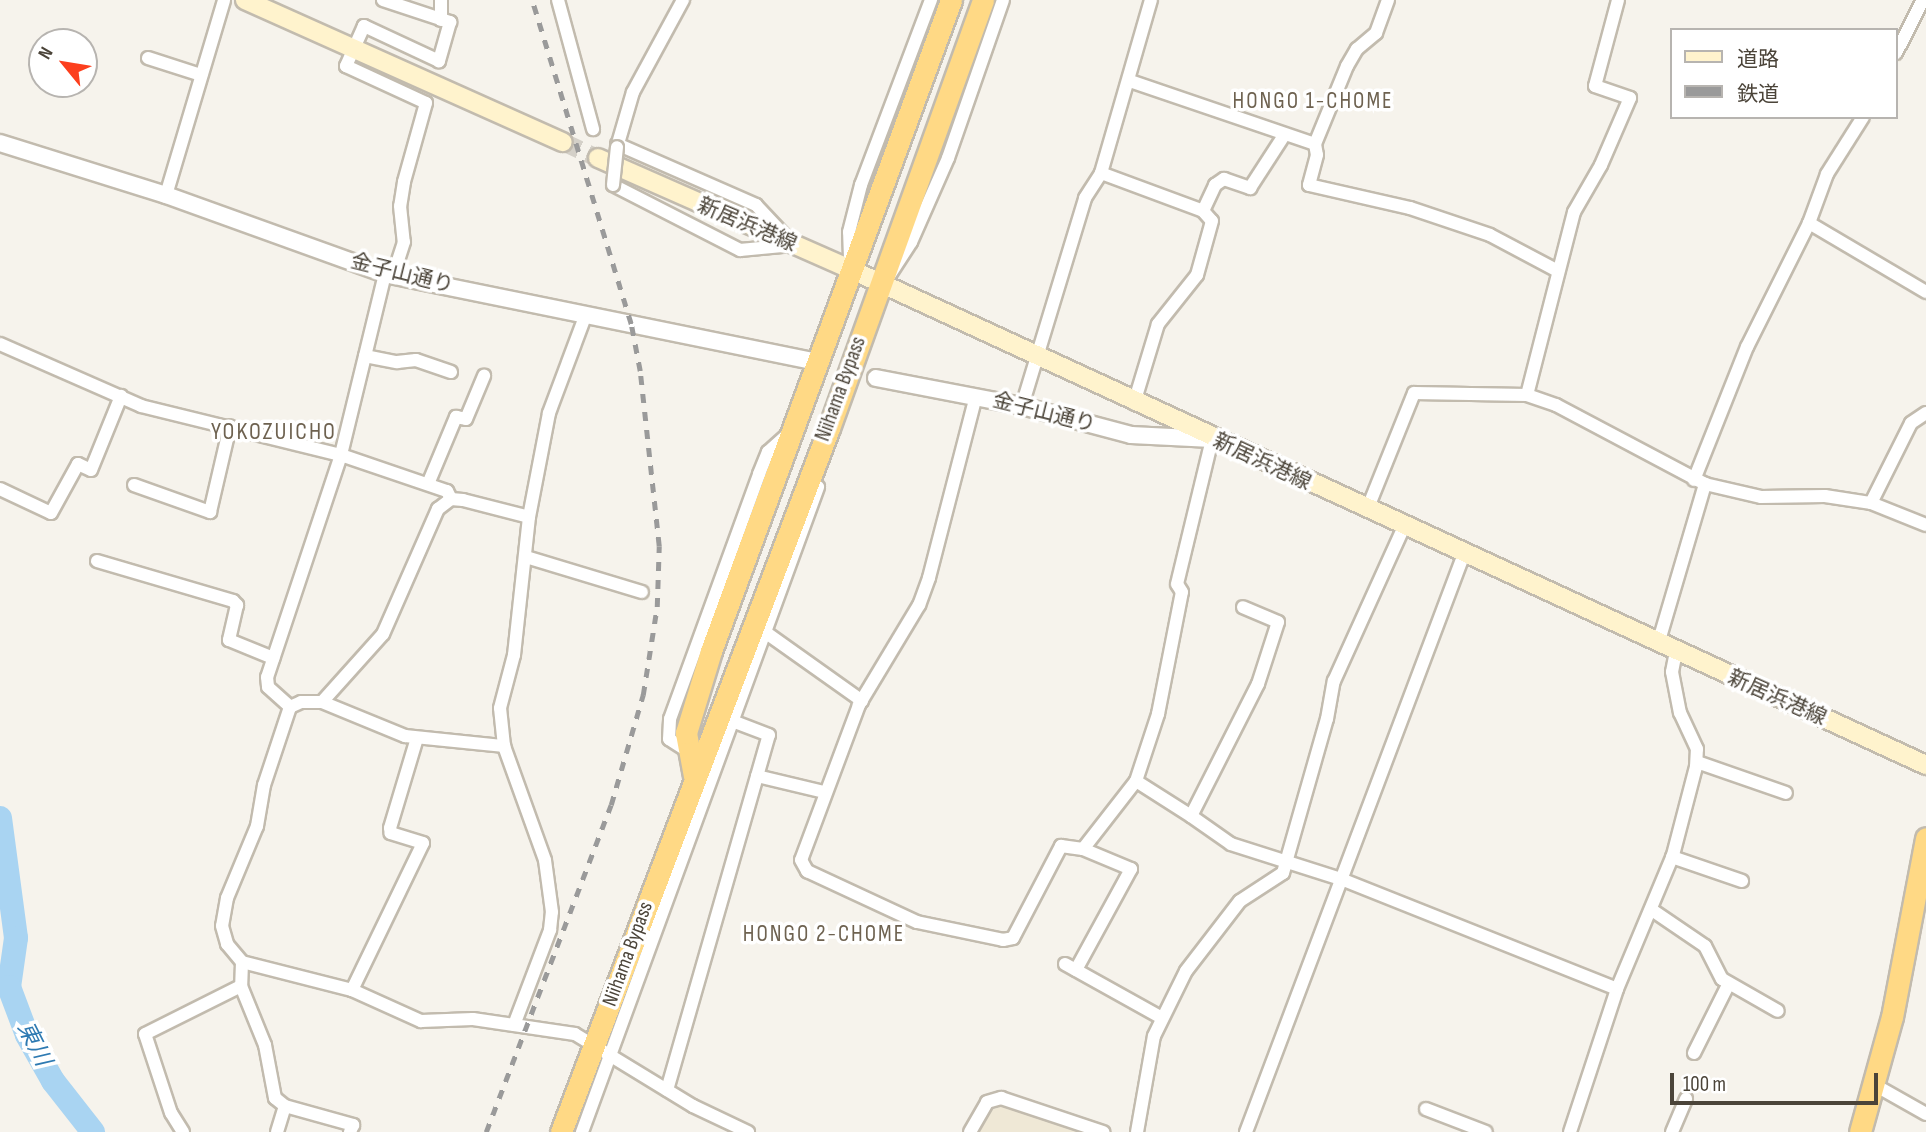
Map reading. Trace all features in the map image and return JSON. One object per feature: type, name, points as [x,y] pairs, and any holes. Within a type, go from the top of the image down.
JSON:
[{"type":"highway","name":"Niihama Bypass","points":[[694,776],[686,750],[687,733],[711,651],[788,435],[951,0]]},
{"type":"highway","name":"Niihama Bypass","points":[[561,1132],[603,1048],[694,776],[829,428],[983,0]]},
{"type":"highway","points":[[1860,1132],[1901,979],[1926,838]]},
{"type":"main road","points":[[245,0],[563,142]]},
{"type":"main road","name":"新居浜港線","points":[[598,158],[850,269],[1212,439],[1926,765]]},
{"type":"street","points":[[166,195],[224,0]]},
{"type":"street","points":[[290,707],[268,687],[273,658],[341,455],[365,356],[389,274],[404,242],[400,206],[426,103],[346,66],[364,26],[439,61],[450,23],[383,0]]},
{"type":"street","points":[[441,0],[441,20]]},
{"type":"street","points":[[558,0],[593,129]]},
{"type":"street","points":[[683,0],[633,92],[617,145],[613,184],[740,250],[793,245]]},
{"type":"street","points":[[850,269],[849,232],[861,185],[931,0]]},
{"type":"street","points":[[880,283],[896,271],[917,230],[948,158],[1003,0]]},
{"type":"street","points":[[1022,406],[1085,198],[1101,173],[1119,104],[1130,81],[1151,0]]},
{"type":"street","points":[[1388,0],[1376,33],[1357,49],[1347,66],[1315,144],[1317,155],[1309,185],[1410,208],[1490,235],[1556,270]]},
{"type":"street","points":[[1527,395],[1551,313],[1556,270],[1574,212],[1601,165],[1630,98],[1595,86],[1618,0]]},
{"type":"street","points":[[1898,49],[1923,0]]},
{"type":"street","points":[[148,58],[201,75]]},
{"type":"street","points":[[1130,81],[1283,137],[1315,144]]},
{"type":"street","points":[[1658,644],[1699,482],[1747,346],[1810,223],[1827,174],[1862,119]]},
{"type":"street","points":[[1203,211],[1215,185],[1224,179],[1250,188],[1283,137]]},
{"type":"street","name":"金子山通り","points":[[0,142],[166,195],[389,274],[816,362]]},
{"type":"street","points":[[617,145],[756,205],[793,245]]},
{"type":"street","points":[[1101,173],[1203,211],[1212,221],[1205,255],[1197,275],[1163,313],[1134,403]]},
{"type":"street","points":[[1810,223],[1926,292]]},
{"type":"street","points":[[514,1025],[550,930],[552,912],[545,860],[503,746],[500,708],[514,654],[529,517],[549,413],[586,314]]},
{"type":"street","points":[[0,344],[154,410],[230,426],[341,455],[447,491],[451,499]]},
{"type":"street","points":[[365,356],[397,362],[416,360],[451,372]]},
{"type":"street","points":[[428,484],[456,417],[466,419],[484,376]]},
{"type":"street","name":"金子山通り","points":[[876,378],[1022,406],[1131,435],[1212,439]]},
{"type":"street","points":[[1367,510],[1414,393],[1527,395],[1556,405],[1699,482],[1761,496],[1825,496],[1871,503],[1926,525]]},
{"type":"street","points":[[0,489],[51,513],[78,464],[91,470],[121,396]]},
{"type":"street","points":[[976,396],[926,587],[862,701],[810,829],[802,866],[930,925],[1003,940],[1013,938],[1061,846],[1083,849],[1131,869],[1071,967],[1162,1018]]},
{"type":"street","points":[[1871,503],[1910,423],[1926,413]]},
{"type":"street","points":[[134,485],[210,512],[230,426]]},
{"type":"street","points":[[582,1132],[603,1048],[733,721],[825,466],[829,428]]},
{"type":"street","points":[[1083,849],[1136,781],[1171,660],[1182,593],[1177,584],[1212,439]]},
{"type":"street","points":[[451,499],[529,517]]},
{"type":"street","points":[[323,702],[383,634],[438,509],[451,499]]},
{"type":"street","points":[[1137,1132],[1147,1059],[1162,1018],[1186,971],[1240,901],[1283,873],[1284,859],[1327,719],[1334,681],[1404,527]]},
{"type":"street","points":[[1246,1132],[1464,554]]},
{"type":"street","points":[[526,557],[642,592]]},
{"type":"street","points":[[97,561],[233,601],[237,605],[229,640],[273,658]]},
{"type":"street","points":[[1191,816],[1258,684],[1278,622],[1243,607]]},
{"type":"street","points":[[765,632],[862,701]]},
{"type":"street","points":[[1572,1131],[1617,989],[1672,857],[1697,762],[1697,749],[1680,713],[1672,672],[1676,652]]},
{"type":"street","points":[[503,746],[417,738],[372,726],[323,702],[300,702],[290,707],[264,785],[257,826],[227,898],[222,926],[227,944],[242,962],[352,990],[421,1021],[473,1019],[575,1034],[603,1048],[667,1090],[748,1132]]},
{"type":"street","points":[[667,1090],[769,735],[733,721]]},
{"type":"street","points":[[352,990],[423,843],[391,833],[390,828],[417,738]]},
{"type":"street","points":[[1697,762],[1786,793]]},
{"type":"street","points":[[757,776],[824,792]]},
{"type":"street","points":[[1136,781],[1231,844],[1341,879],[1617,989]]},
{"type":"street","points":[[1672,857],[1742,881]]},
{"type":"street","points":[[1652,910],[1705,946],[1722,979],[1778,1011]]},
{"type":"street","points":[[242,962],[241,986],[265,1045],[275,1098],[285,1105],[353,1125],[350,1132]]},
{"type":"street","points":[[1694,1053],[1729,983]]},
{"type":"street","points":[[183,1132],[171,1113],[145,1034],[241,986]]},
{"type":"street","points":[[1873,1084],[1926,1114]]},
{"type":"street","points":[[970,1132],[987,1102],[1001,1098],[1103,1132]]},
{"type":"street","points":[[1672,1132],[1686,1099]]},
{"type":"street","points":[[277,1132],[285,1105]]},
{"type":"street","points":[[1426,1109],[1486,1132]]},
{"type":"shaded area","points":[[1005,1105],[1083,1132],[977,1132],[988,1111]]},
{"type":"waterway","name":"東川","points":[[0,818],[16,938],[9,987],[27,1035],[53,1081],[93,1132]]},
{"type":"tunnel","points":[[563,142],[598,158]]},
{"type":"railway","points":[[486,1132],[611,805],[643,695],[657,607],[659,546],[640,371],[631,324],[532,0]]},
{"type":"district","name":"HONGO 1-CHOME","points":[[1313,101]]},
{"type":"district","name":"YOKOZUICHO","points":[[274,432]]},
{"type":"district","name":"HONGO 2-CHOME","points":[[824,934]]}]
